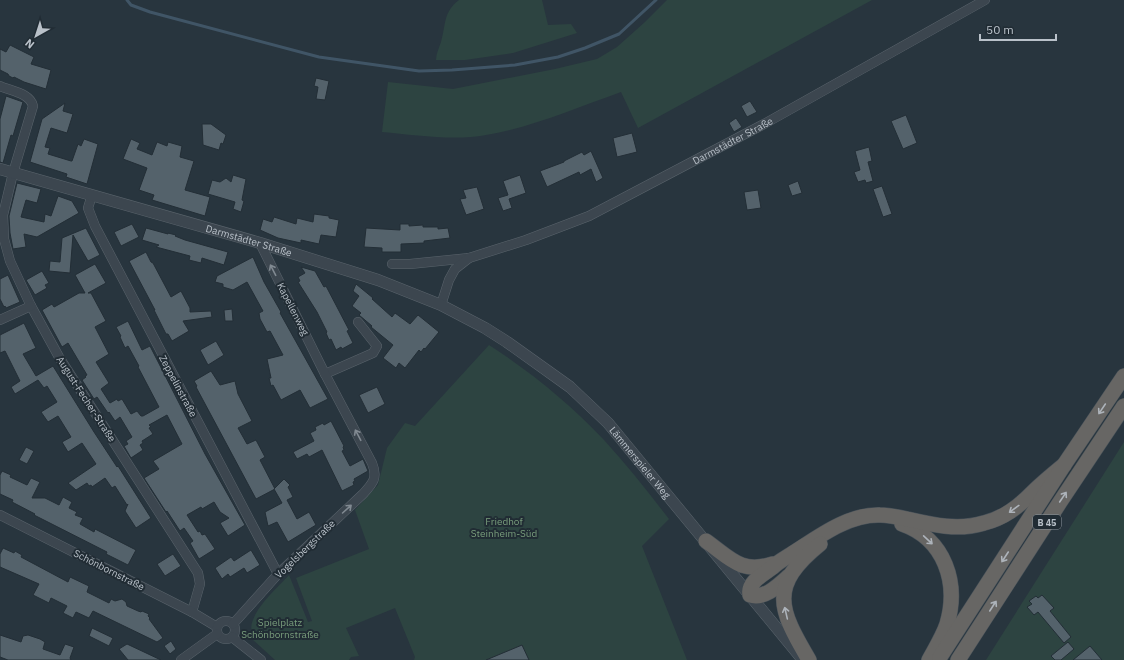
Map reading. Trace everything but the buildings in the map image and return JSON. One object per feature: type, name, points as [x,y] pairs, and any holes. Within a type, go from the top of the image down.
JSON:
[{"type":"highway","name":"B 45","points":[[938,660],[1064,465],[1124,376]]},
{"type":"highway","name":"B 45","points":[[958,660],[1124,406]]},
{"type":"highway","points":[[929,660],[947,624],[951,602],[948,571],[939,552],[932,543],[917,531],[901,524],[870,521],[851,526],[834,535],[811,552],[789,576],[772,590],[761,596],[755,597],[750,595],[750,586],[778,562],[821,535],[860,517],[869,515],[885,515],[943,527],[972,526],[995,520],[1004,516],[1022,503],[1064,465]]},
{"type":"highway","points":[[706,541],[739,565],[761,568],[778,562]]},
{"type":"highway","points":[[789,576],[784,596],[784,610],[788,622],[809,660]]},
{"type":"street","name":"Darmstädter Straße","points":[[392,264],[410,264],[469,258],[526,240],[589,216],[771,120],[985,0]]},
{"type":"street","name":"August-Fecher-Straße","points":[[0,86],[25,96],[30,100],[33,106],[13,173],[3,215],[4,239],[10,260],[31,306],[50,342],[85,399],[198,573],[200,580],[199,591],[192,612]]},
{"type":"street","name":"Darmstädter Straße","points":[[0,169],[260,244],[378,280],[441,305],[449,280],[455,269],[469,258]]},
{"type":"street","name":"Zeppelinstraße","points":[[92,195],[88,208],[95,226],[278,574]]},
{"type":"street","name":"Kapellenweg","points":[[260,244],[325,374],[372,463],[376,474]]},
{"type":"street","name":"Lämmerspieler Weg","points":[[441,305],[508,342],[548,370],[589,404],[624,441],[803,660]]},
{"type":"street","points":[[0,320],[31,306]]},
{"type":"street","points":[[325,374],[374,353],[377,346],[358,322]]},
{"type":"street","name":"Vogelsbergstraße","points":[[233,624],[278,574],[363,494],[373,482],[376,474]]},
{"type":"street","name":"Schönbornstraße","points":[[0,515],[192,612],[217,630],[224,639],[232,637],[261,660]]},
{"type":"street","points":[[180,660],[217,630],[223,621],[229,621],[236,629],[232,637]]},
{"type":"green space","points":[[459,0],[542,0],[548,25],[571,24],[577,33],[513,53],[465,60],[436,60],[446,19],[450,9]]},
{"type":"green space","points":[[667,0],[872,0],[638,128],[621,92],[538,122],[503,132],[486,135],[474,137],[448,137],[382,132],[388,82],[453,89],[555,69],[597,59],[617,47]]},
{"type":"green space","name":"Friedhof Steinheim-Süd","points":[[489,345],[520,366],[549,389],[591,426],[621,459],[669,519],[642,546],[687,660],[414,660],[415,657],[395,608],[346,628],[359,656],[351,657],[349,660],[275,660],[252,639],[252,622],[259,608],[289,575],[308,622],[312,621],[296,578],[369,549],[355,510],[378,485],[387,448],[405,423],[415,426]]},
{"type":"green space","points":[[1124,442],[1124,660],[986,660]]},
{"type":"waterway","points":[[127,0],[131,5],[150,12],[319,57],[419,71],[515,65],[558,57],[619,34],[656,0]]},
{"type":"park label","name":"Spielplatz Schönbornstraße","points":[[280,628]]}]
